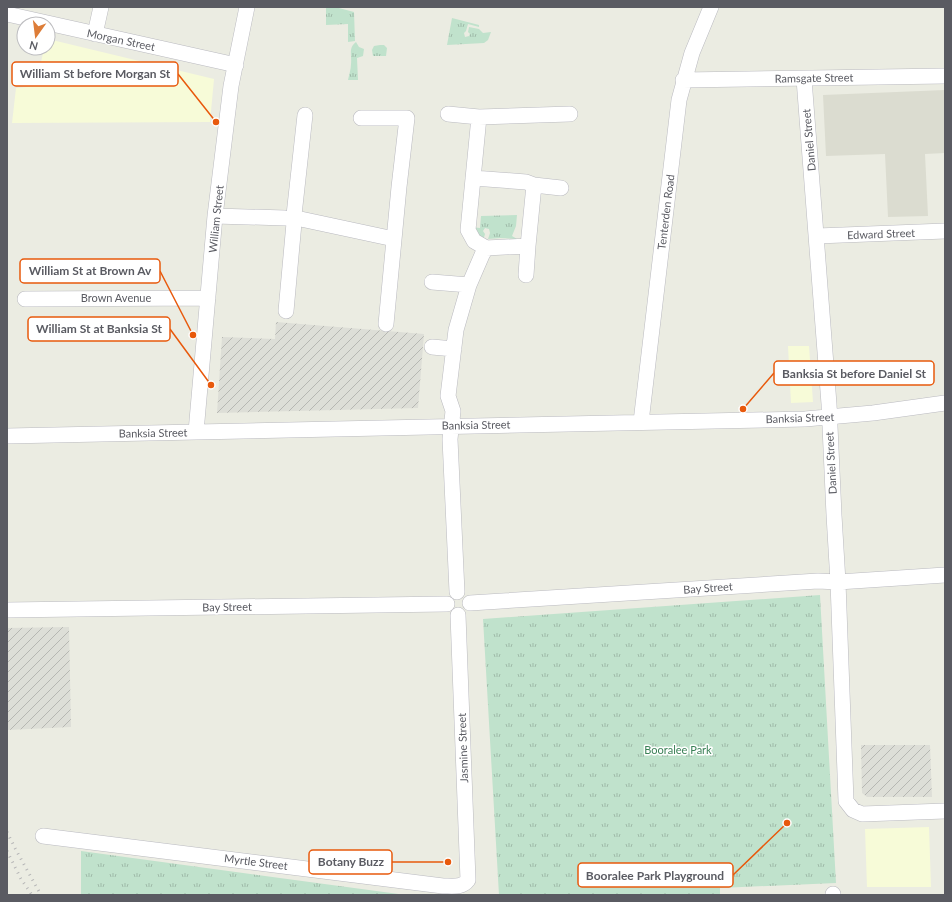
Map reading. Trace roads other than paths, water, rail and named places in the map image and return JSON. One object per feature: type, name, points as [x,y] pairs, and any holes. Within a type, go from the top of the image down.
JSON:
[{"type":"street","points":[[95,34],[101,7]]},
{"type":"street","name":"William Street","points":[[196,432],[215,216],[231,86],[247,7]]},
{"type":"street","name":"Tenterden Road","points":[[641,422],[678,108],[683,80],[692,53],[711,7]]},
{"type":"street","name":"Morgan Street","points":[[7,14],[236,65]]},
{"type":"street","name":"Ramsgate Street","points":[[683,80],[945,76]]},
{"type":"street","name":"Daniel Street","points":[[804,79],[817,236],[829,418],[838,582],[846,801],[853,810],[862,814],[945,812]]},
{"type":"street","points":[[448,114],[480,117],[570,114]]},
{"type":"street","points":[[286,311],[292,218],[305,115]]},
{"type":"street","points":[[480,117],[468,230],[474,241],[486,248],[528,246]]},
{"type":"street","points":[[361,118],[407,118],[386,324]]},
{"type":"street","points":[[473,178],[526,182],[534,185],[561,188]]},
{"type":"street","points":[[526,275],[534,185]]},
{"type":"street","points":[[215,216],[292,218],[394,239]]},
{"type":"street","name":"Edward Street","points":[[817,236],[945,231]]},
{"type":"street","points":[[457,592],[450,426],[453,411],[448,396],[456,330],[469,285],[486,248]]},
{"type":"street","points":[[432,282],[469,285]]},
{"type":"street","name":"Brown Avenue","points":[[25,299],[208,298]]},
{"type":"street","points":[[432,347],[454,349]]},
{"type":"street","name":"Banksia Street","points":[[7,436],[829,418],[945,403]]},
{"type":"street","name":"Bay Street","points":[[470,603],[818,580],[838,582],[945,575]]},
{"type":"street","points":[[457,592],[466,595],[470,603],[469,609],[466,613],[458,615],[450,611],[447,604],[450,596],[457,592]]},
{"type":"street","name":"Bay Street","points":[[7,610],[447,604]]},
{"type":"street","name":"Jasmine Street","points":[[458,615],[468,880]]},
{"type":"street","name":"Myrtle Street","points":[[43,836],[444,886],[460,886],[465,884],[468,880]]},
{"type":"railway","points":[[7,832],[41,895]]},
{"type":"railway","points":[[7,851],[21,879],[32,895]]},
{"type":"place","name":"William St before Morgan St","points":[[216,122]]},
{"type":"place","name":"William St at Brown Av","points":[[193,335]]},
{"type":"place","name":"William St at Banksia St","points":[[211,385]]},
{"type":"place","name":"Banksia St before Daniel St","points":[[743,409]]},
{"type":"place","name":"Booralee Park Playground","points":[[787,823]]},
{"type":"place","name":"Botany Buzz","points":[[448,862]]},
{"type":"park label","name":"Booralee Park","points":[[678,750]]}]
